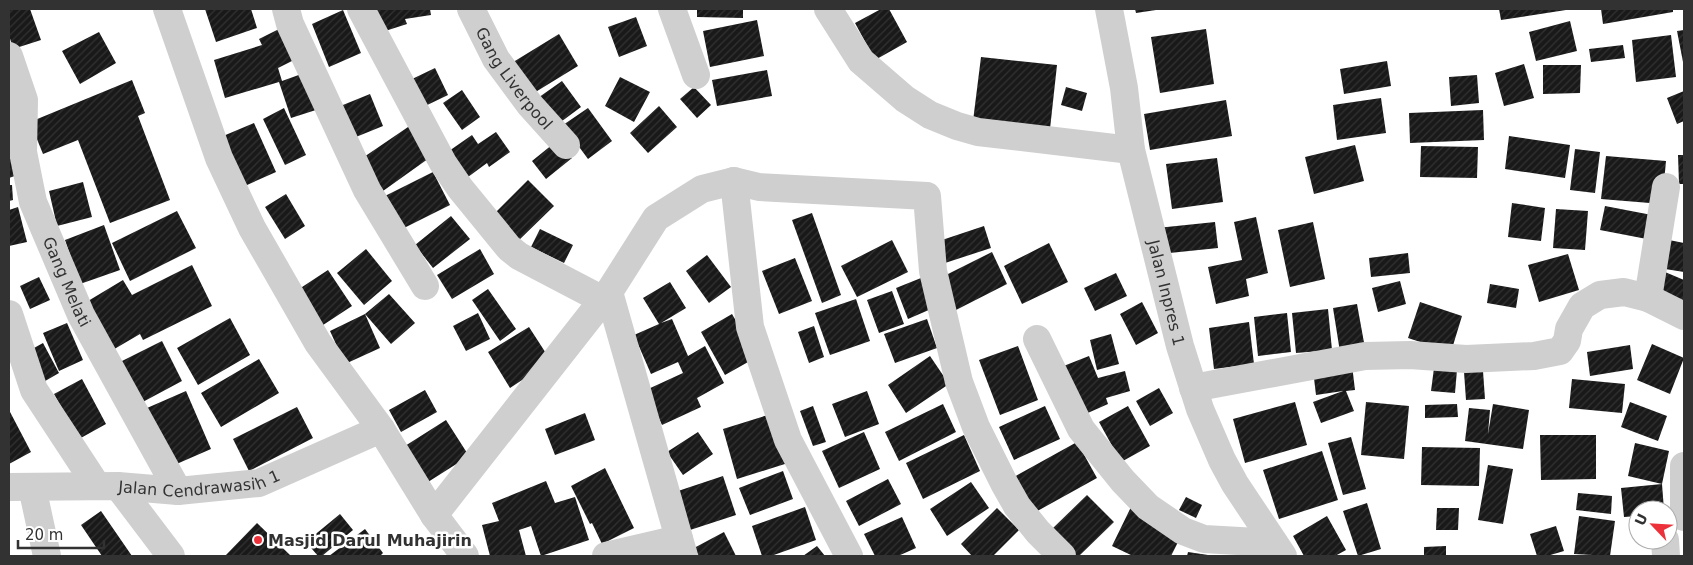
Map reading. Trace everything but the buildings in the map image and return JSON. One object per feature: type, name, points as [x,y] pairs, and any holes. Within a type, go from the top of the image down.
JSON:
[{"type":"street","points":[[167,9],[219,158],[252,228],[318,343],[381,429],[434,515],[465,556]]},
{"type":"street","points":[[286,9],[290,24],[367,190],[426,286]]},
{"type":"street","points":[[361,9],[443,163],[460,188],[509,248],[520,256],[606,296],[681,548],[606,556]]},
{"type":"street","name":"Gang Liverpool","points":[[471,9],[496,59],[530,105],[566,145]]},
{"type":"street","points":[[672,9],[696,75]]},
{"type":"street","points":[[828,9],[862,61],[905,98],[930,115],[978,132],[1132,150]]},
{"type":"street","name":"Jalan Inpres 1","points":[[1109,9],[1124,88],[1132,150],[1180,346],[1193,388],[1203,417],[1222,460],[1235,484],[1278,550]]},
{"type":"street","name":"Gang Melati","points":[[9,56],[24,100],[23,152],[33,202],[81,315],[178,491]]},
{"type":"street","points":[[434,515],[606,296],[656,218],[702,189],[734,181],[759,187],[928,196],[933,271],[959,382],[976,426],[1017,506],[1038,532],[1062,556]]},
{"type":"street","points":[[734,181],[750,327],[788,440],[849,556]]},
{"type":"street","points":[[1648,298],[1666,187]]},
{"type":"street","points":[[1193,388],[1365,356],[1403,355],[1466,359],[1546,354],[1560,351],[1567,341],[1570,329],[1582,306],[1600,296],[1624,292],[1648,298],[1684,316]]},
{"type":"street","points":[[9,314],[34,390],[108,486],[171,556]]},
{"type":"street","points":[[1037,339],[1081,429],[1123,481],[1148,507],[1183,531],[1204,539],[1278,550]]},
{"type":"street","name":"Jalan Cendrawasih 1","points":[[20,487],[108,486],[178,491],[258,483],[381,429]]},
{"type":"street","points":[[1684,466],[1684,517]]},
{"type":"street","points":[[20,487],[47,556]]},
{"type":"place","name":"Masjid Darul Muhajirin","points":[[258,540]]}]
